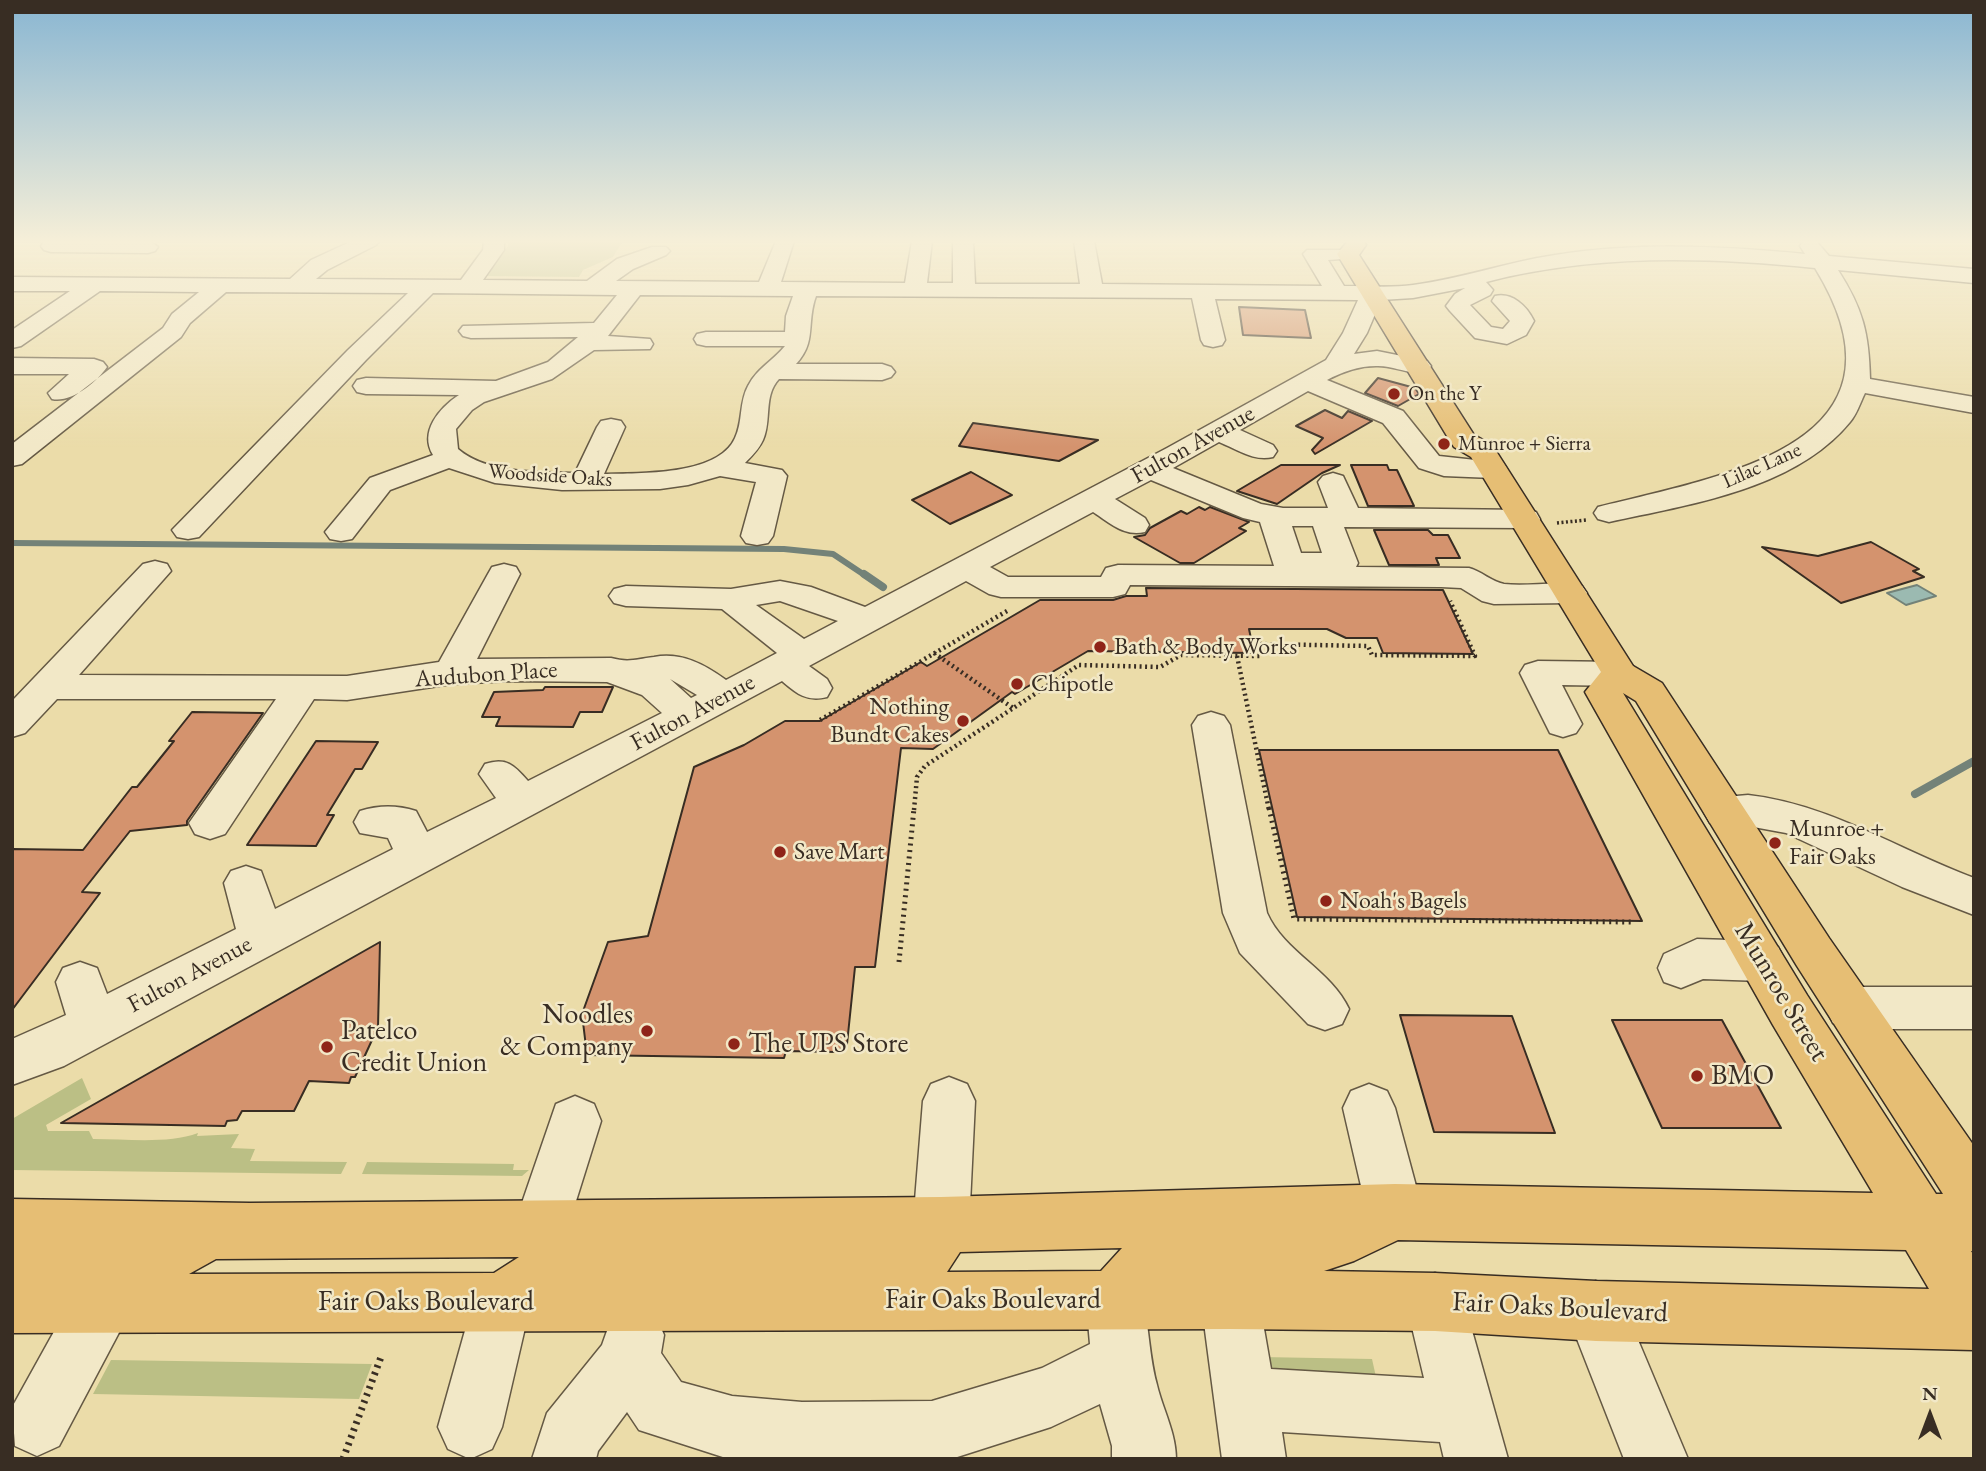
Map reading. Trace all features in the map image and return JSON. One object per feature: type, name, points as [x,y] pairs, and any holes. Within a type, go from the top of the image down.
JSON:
[{"type":"main road","name":"Munroe Street","points":[[1395,310],[1422,373],[1464,441],[1487,460],[1620,674],[1650,692],[1850,1008],[1974,1194]]},
{"type":"main road","name":"Munroe Street","points":[[1401,310],[1490,440],[1487,460]]},
{"type":"main road","name":"Munroe Street","points":[[1620,674],[1603,692],[1762,961],[1948,1222],[1974,1311]]},
{"type":"main road","points":[[14,1234],[79,1263],[174,1254],[190,1245],[204,1231],[941,1226],[1395,1212],[1948,1222]]},
{"type":"main road","points":[[1115,1299],[1141,1269],[1167,1254],[1295,1249],[1335,1241],[1395,1212]]},
{"type":"main road","points":[[502,1302],[547,1273],[877,1265],[923,1256],[940,1233],[941,1226]]},
{"type":"main road","name":"Fair Oaks Boulevard","points":[[12,1304],[502,1302],[635,1330],[1115,1299],[1435,1302],[1596,1311],[1974,1320]]},
{"type":"street","points":[[12,341],[63,310]]},
{"type":"street","points":[[12,458],[173,332],[180,319],[191,310]]},
{"type":"street","points":[[188,530],[403,310]]},
{"type":"street","points":[[341,532],[380,484],[452,458],[443,448],[440,438],[442,429],[449,416],[467,398],[544,374],[558,366],[618,310]]},
{"type":"street","points":[[706,339],[798,339],[796,325],[801,310]]},
{"type":"street","points":[[1206,310],[1213,340]]},
{"type":"street","name":"Fulton Avenue","points":[[24,1065],[86,1004],[261,938],[430,862],[510,788],[632,759],[688,716],[723,697],[805,682],[867,620],[1219,431],[1337,375],[1355,334],[1370,310]]},
{"type":"street","name":"Lilac Lane","points":[[1609,513],[1714,488],[1783,461],[1828,430],[1840,416],[1856,384],[1859,350],[1848,310]]},
{"type":"street","points":[[471,331],[592,337],[641,344]]},
{"type":"street","name":"Woodside Oaks","points":[[452,458],[466,467],[486,473],[586,481],[658,481],[690,476],[717,467],[731,459],[751,439],[757,396],[762,384],[771,371],[791,353],[798,339]]},
{"type":"street","points":[[12,366],[94,367],[12,430]]},
{"type":"street","points":[[771,371],[882,372]]},
{"type":"street","points":[[1337,375],[1422,373]]},
{"type":"street","points":[[1337,375],[1393,416],[1429,461],[1458,519]]},
{"type":"street","points":[[1856,384],[1974,405]]},
{"type":"street","points":[[366,386],[496,388]]},
{"type":"street","points":[[586,481],[611,427]]},
{"type":"street","points":[[1219,431],[1263,451]]},
{"type":"street","points":[[1429,461],[1444,467],[1487,460]]},
{"type":"street","points":[[717,467],[772,476],[757,536]]},
{"type":"street","points":[[1150,469],[1254,512],[1273,515],[1525,519]]},
{"type":"street","points":[[1273,515],[1288,563],[1342,563],[1333,482]]},
{"type":"street","points":[[1094,499],[1134,526]]},
{"type":"street","points":[[966,567],[1001,587],[1113,587],[1118,575],[1428,577],[1469,578],[1494,594],[1570,593]]},
{"type":"street","points":[[12,724],[155,571]]},
{"type":"street","points":[[452,672],[504,574]]},
{"type":"street","points":[[626,596],[731,599],[780,591],[799,594],[867,620]]},
{"type":"street","points":[[731,599],[805,682]]},
{"type":"street","name":"Audubon Place","points":[[625,675],[663,665],[691,671],[723,697]]},
{"type":"street","name":"Audubon Place","points":[[47,687],[347,688],[452,672],[611,670],[655,686],[688,716]]},
{"type":"street","points":[[1563,724],[1538,673],[1620,674]]},
{"type":"street","points":[[210,823],[303,687]]},
{"type":"street","points":[[1211,725],[1245,913],[1256,940],[1325,1009]]},
{"type":"street","points":[[1725,812],[1741,810],[1777,814],[1797,820],[1911,872],[1974,897]]},
{"type":"street","points":[[375,822],[401,822],[430,862]]},
{"type":"street","points":[[246,883],[261,938]]},
{"type":"street","points":[[1681,968],[1697,959],[1762,961]]},
{"type":"street","points":[[1850,1008],[1974,1008]]},
{"type":"street","points":[[941,1226],[949,1101]]},
{"type":"street","points":[[1369,1108],[1395,1212]]},
{"type":"street","points":[[541,1229],[575,1121]]},
{"type":"street","points":[[1115,1299],[1121,1361],[1144,1446],[1144,1459]]},
{"type":"street","points":[[1230,1300],[1254,1459]]},
{"type":"street","points":[[470,1427],[502,1302]]},
{"type":"street","points":[[1245,1399],[1470,1435],[1435,1302]]},
{"type":"street","points":[[37,1424],[102,1304]]},
{"type":"street","points":[[1596,1311],[1656,1459]]},
{"type":"street","points":[[635,1330],[661,1408],[732,1428],[802,1434],[932,1433],[1051,1396],[1121,1361]]},
{"type":"street","points":[[564,1459],[570,1436],[635,1330]]},
{"type":"path","points":[[1525,519],[1558,523],[1600,518],[1609,513]]},
{"type":"path","points":[[899,962],[917,777],[925,766],[939,756],[1079,665],[1160,667],[1181,655],[1261,656],[1259,644],[1368,646],[1372,655],[1475,656],[1445,591]]},
{"type":"path","points":[[805,682],[934,653],[1010,609]]},
{"type":"path","points":[[934,653],[1013,708]]},
{"type":"path","points":[[1237,656],[1240,680],[1294,919],[1631,922]]},
{"type":"path","points":[[343,1459],[381,1357]]},
{"type":"green space","points":[[82,1078],[91,1099],[46,1125],[48,1131],[89,1131],[93,1139],[134,1140],[174,1139],[198,1133],[197,1136],[239,1134],[231,1148],[255,1149],[250,1161],[347,1162],[341,1174],[12,1170],[12,1119]]},
{"type":"green space","points":[[367,1162],[514,1164],[513,1170],[529,1170],[522,1176],[362,1174]]},
{"type":"green space","points":[[1261,1357],[1372,1359],[1378,1386],[1265,1384]]},
{"type":"green space","points":[[111,1360],[372,1364],[359,1399],[93,1394]]},
{"type":"water","points":[[1917,585],[1936,596],[1906,605],[1887,593]]},
{"type":"building","points":[[1239,310],[1297,310],[1305,310],[1311,338],[1243,335]]},
{"type":"building","name":"On the Y","points":[[1378,378],[1415,388],[1419,394],[1398,406],[1365,393]]},
{"type":"building","points":[[1325,410],[1342,418],[1348,411],[1372,421],[1315,454],[1312,450],[1323,438],[1296,426]]},
{"type":"building","points":[[973,423],[1098,440],[1059,461],[959,446]]},
{"type":"building","points":[[1281,465],[1340,465],[1322,473],[1277,504],[1237,491]]},
{"type":"building","points":[[1351,465],[1387,465],[1389,470],[1397,470],[1414,506],[1368,506]]},
{"type":"building","points":[[971,472],[1012,495],[950,524],[912,500]]},
{"type":"building","points":[[1199,507],[1205,510],[1210,507],[1249,522],[1239,528],[1246,531],[1194,563],[1180,563],[1134,537],[1145,535],[1150,528],[1181,511],[1187,514]]},
{"type":"building","points":[[1374,530],[1428,530],[1433,535],[1448,535],[1460,558],[1436,558],[1439,565],[1389,565]]},
{"type":"building","points":[[1871,542],[1919,569],[1913,571],[1924,577],[1841,603],[1762,547],[1818,556]]},
{"type":"building","points":[[1146,588],[1443,590],[1473,654],[1383,653],[1377,638],[1346,638],[1327,629],[1249,629],[1254,653],[1088,651],[1015,694],[1012,692],[933,749],[901,748],[875,967],[855,967],[847,1044],[837,1052],[786,1051],[784,1058],[587,1055],[582,1014],[608,942],[648,936],[694,767],[744,745],[785,721],[820,721],[921,662],[927,666],[1040,600],[1113,600],[1126,596],[1147,596]]},
{"type":"building","points":[[545,687],[613,687],[602,712],[580,712],[573,727],[496,726],[500,717],[482,717],[494,692],[543,690]]},
{"type":"building","points":[[192,712],[263,713],[187,821],[187,825],[130,831],[82,892],[100,893],[12,1010],[12,849],[83,850],[132,787],[137,787],[174,741],[169,741]]},
{"type":"building","points":[[316,741],[378,742],[362,769],[355,769],[327,815],[334,815],[316,846],[247,845]]},
{"type":"building","points":[[1259,750],[1558,750],[1642,921],[1297,917]]},
{"type":"building","points":[[380,942],[378,1027],[355,1077],[351,1077],[349,1083],[309,1081],[294,1111],[242,1111],[237,1120],[227,1121],[225,1126],[61,1123]]},
{"type":"building","points":[[1400,1015],[1512,1016],[1555,1133],[1434,1132]]},
{"type":"building","points":[[1612,1020],[1722,1020],[1781,1128],[1662,1128]]},
{"type":"waterway","points":[[12,543],[784,549],[833,554],[866,576]]},
{"type":"waterway","points":[[864,574],[883,587]]},
{"type":"waterway","points":[[1915,794],[1974,761]]},
{"type":"place","name":"On the Y","points":[[1394,394]]},
{"type":"place","name":"Munroe + Sierra","points":[[1444,444]]},
{"type":"place","name":"Bath & Body Works","points":[[1100,647]]},
{"type":"place","name":"Chipotle","points":[[1017,684]]},
{"type":"place","name":"Nothing Bundt Cakes","points":[[963,721]]},
{"type":"place","name":"Munroe + Fair Oaks","points":[[1775,843]]},
{"type":"place","name":"Save Mart","points":[[780,852]]},
{"type":"place","name":"Noah's Bagels","points":[[1326,901]]},
{"type":"place","name":"Noodles & Company","points":[[647,1031]]},
{"type":"place","name":"The UPS Store","points":[[734,1044]]},
{"type":"place","name":"Patelco Credit Union","points":[[327,1047]]},
{"type":"place","name":"BMO","points":[[1697,1076]]}]
